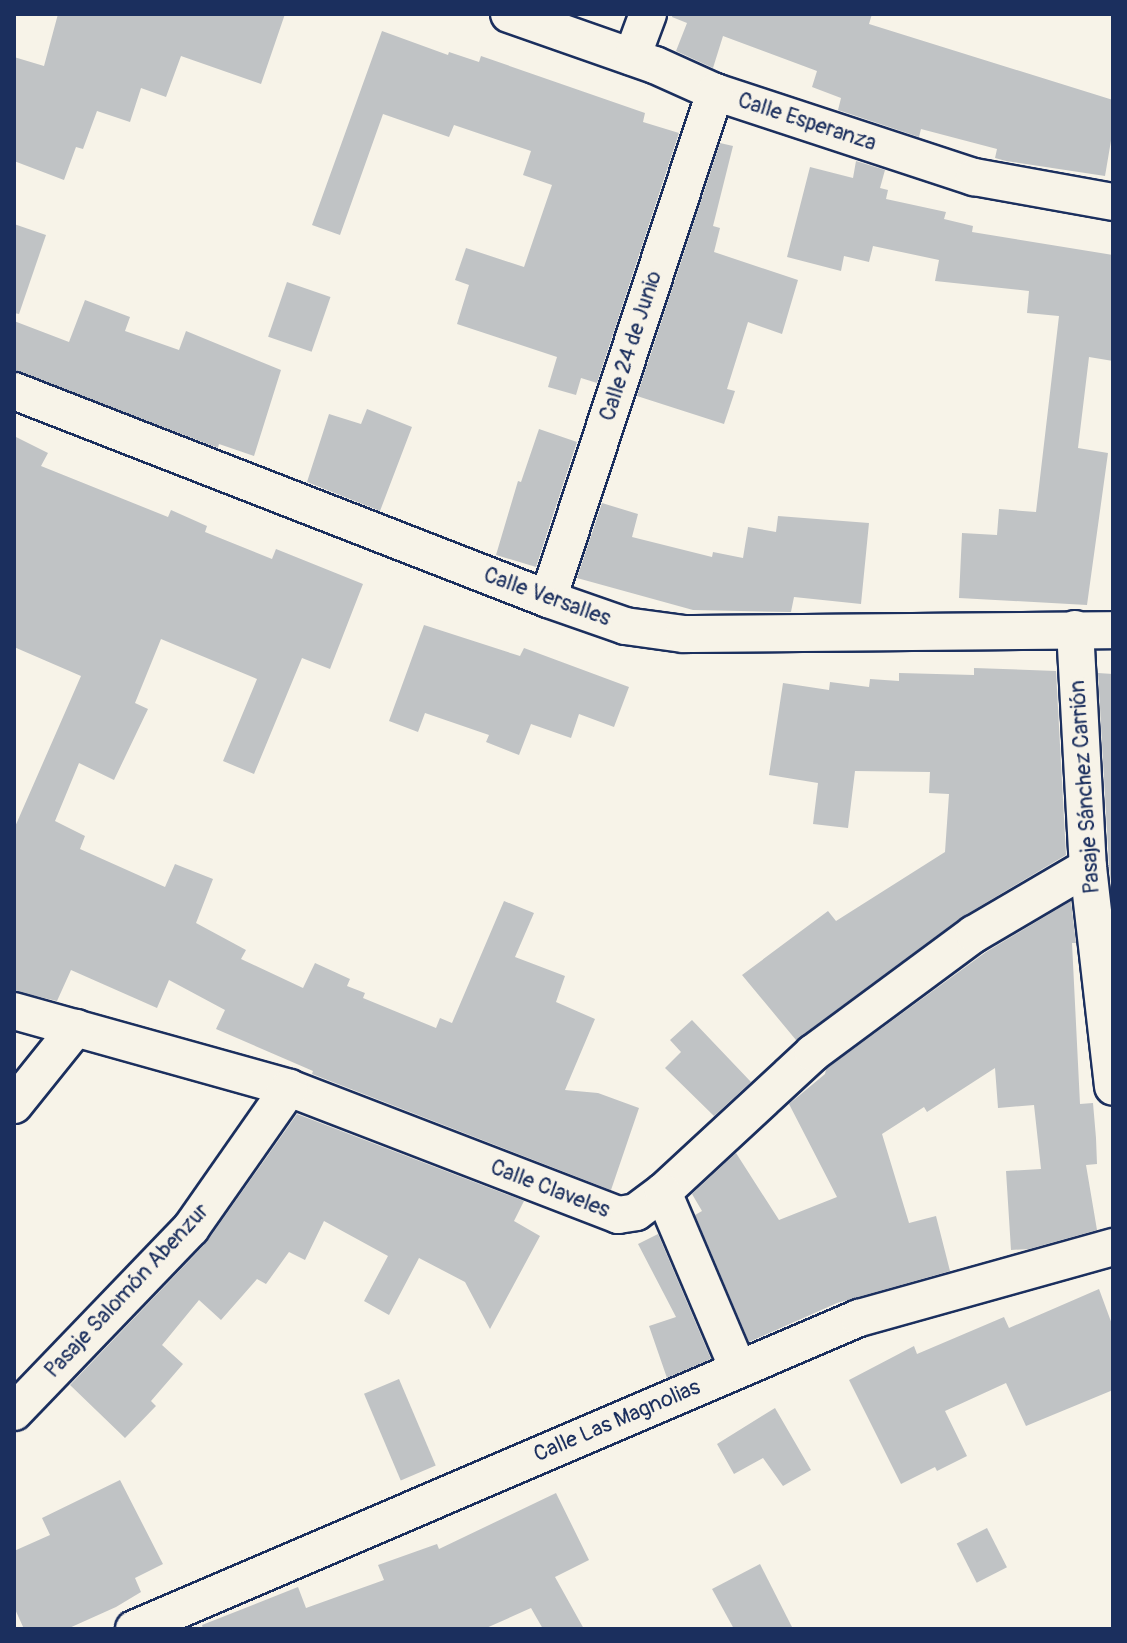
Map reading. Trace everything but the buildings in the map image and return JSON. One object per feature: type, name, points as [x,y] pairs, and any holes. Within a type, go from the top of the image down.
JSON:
[{"type":"street","name":"Calle Esperanza","points":[[509,14],[632,57],[715,92],[974,177],[1113,202]]},
{"type":"street","points":[[632,57],[648,14]]},
{"type":"street","name":"Calle 24 de Junio","points":[[548,599],[715,92]]},
{"type":"street","name":"Calle Versalles","points":[[14,391],[548,599],[625,626],[684,634],[1113,630]]},
{"type":"street","name":"Pasaje Sánchez Carrión","points":[[1075,629],[1088,867],[1113,1087]]},
{"type":"street","name":"Calle Claveles","points":[[14,1011],[289,1088],[618,1215],[636,1212],[663,1192],[813,1053],[974,934],[1088,867]]},
{"type":"street","points":[[14,1105],[76,1028]]},
{"type":"street","name":"Pasaje Salomón Abenzur","points":[[14,1412],[191,1228],[289,1088]]},
{"type":"street","points":[[663,1192],[738,1369]]},
{"type":"street","name":"Calle Las Magnolias","points":[[134,1629],[859,1318],[1113,1247]]}]
